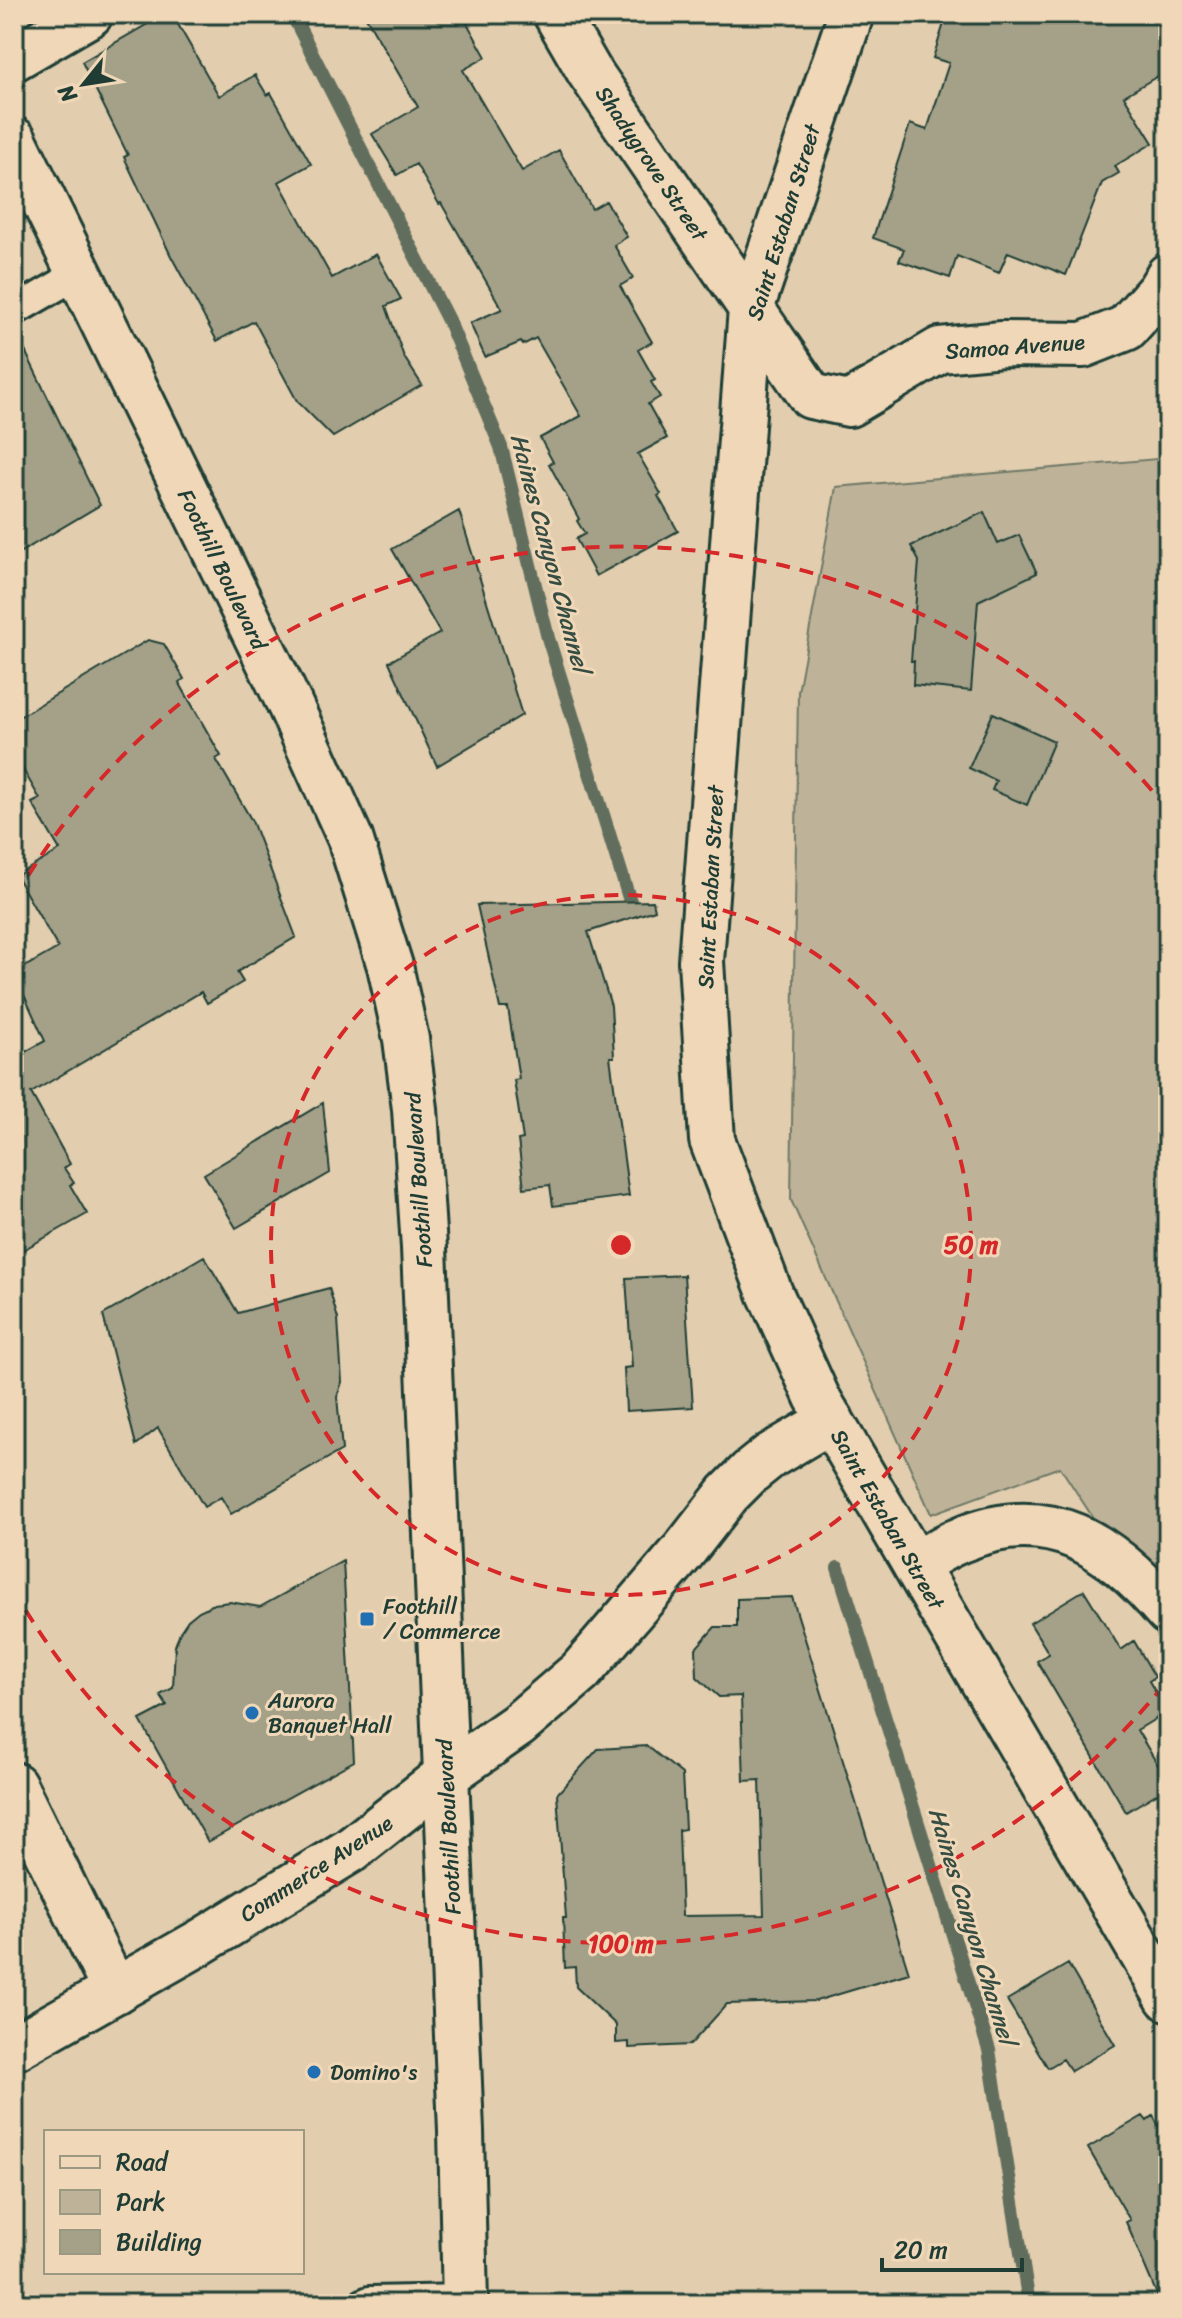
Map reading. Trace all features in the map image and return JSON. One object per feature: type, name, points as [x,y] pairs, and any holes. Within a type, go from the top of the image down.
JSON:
[{"type":"street","points":[[14,58],[90,14]]},
{"type":"street","name":"Shadygrove Street","points":[[556,14],[589,71],[751,309]]},
{"type":"street","name":"Saint Estaban Street","points":[[851,14],[751,309],[701,961],[712,1140],[770,1293],[817,1397],[1168,1998]]},
{"type":"street","name":"Foothill Boulevard","points":[[14,140],[302,731],[350,838],[390,966],[406,1039],[415,1109],[425,1279],[461,2131],[465,2302]]},
{"type":"street","name":"Samoa Avenue","points":[[751,309],[811,396],[849,404],[940,350],[1002,344],[1083,345],[1126,328],[1159,291],[1168,276]]},
{"type":"street","name":"Commerce Avenue","points":[[14,2048],[199,1943],[364,1841],[445,1776],[518,1725],[580,1672],[728,1494],[750,1472],[770,1456],[831,1420]]},
{"type":"street","points":[[915,1565],[958,1541],[994,1529],[1051,1527],[1076,1536],[1123,1564],[1168,1612]]},
{"type":"street","points":[[14,1785],[115,1991]]},
{"type":"lane","points":[[14,311],[78,274]]},
{"type":"lane","points":[[363,2304],[369,2301],[465,2302]]},
{"type":"green space","points":[[1168,458],[1168,1633],[1060,1467],[931,1514],[791,1200],[798,692],[836,487]]},
{"type":"building","points":[[165,14],[172,14],[219,96],[255,75],[267,95],[271,93],[311,164],[279,182],[332,278],[376,254],[401,299],[386,306],[404,357],[422,385],[333,437],[297,401],[254,321],[217,341],[171,256],[124,157],[128,155],[82,62]]},
{"type":"building","points":[[364,14],[462,14],[486,57],[463,70],[522,171],[559,150],[592,209],[606,201],[627,237],[614,245],[633,278],[620,286],[652,342],[638,350],[655,380],[651,382],[660,397],[648,404],[667,438],[638,454],[678,531],[596,576],[576,539],[585,534],[577,521],[579,519],[549,464],[553,462],[540,438],[581,416],[536,338],[485,357],[470,323],[502,309],[416,164],[397,175],[372,134],[418,107]]},
{"type":"building","points":[[947,14],[1168,14],[1168,70],[1124,96],[1153,143],[1115,166],[1119,173],[1102,183],[1066,275],[1008,252],[999,273],[957,256],[950,278],[899,261],[904,249],[873,238],[910,124],[927,130],[949,63],[933,58]]},
{"type":"building","points":[[14,328],[100,505],[14,556]]},
{"type":"building","points":[[459,511],[522,715],[437,766],[389,662],[440,633],[392,549]]},
{"type":"building","points":[[984,512],[998,544],[1019,535],[1037,573],[978,601],[971,691],[913,685],[914,661],[911,661],[919,561],[911,546]]},
{"type":"building","points":[[148,640],[164,644],[184,679],[179,682],[221,756],[216,759],[252,821],[296,937],[237,972],[243,982],[207,1003],[201,992],[31,1093],[70,1164],[64,1168],[87,1214],[14,1255],[14,1058],[45,1041],[14,973],[58,948],[16,876],[60,850],[32,803],[40,799],[14,754],[14,720]]},
{"type":"building","points":[[993,713],[1054,741],[1027,805],[992,790],[996,781],[969,768]]},
{"type":"building","points":[[653,901],[655,910],[588,932],[611,1006],[614,1057],[610,1057],[629,1196],[553,1206],[550,1185],[524,1188],[518,1140],[523,1139],[514,1080],[519,1079],[508,1008],[500,1008],[477,905]]},
{"type":"building","points":[[323,1103],[330,1173],[236,1228],[204,1174]]},
{"type":"building","points":[[204,1256],[238,1313],[329,1288],[338,1319],[342,1382],[337,1397],[342,1450],[231,1514],[221,1497],[204,1507],[158,1428],[136,1445],[103,1315]]},
{"type":"building","points":[[684,1275],[693,1407],[626,1411],[624,1368],[632,1367],[626,1278]]},
{"type":"building","name":"Aurora Banquet Hall","points":[[343,1561],[354,1761],[208,1842],[140,1720],[167,1706],[160,1695],[173,1688],[175,1646],[180,1632],[188,1620],[214,1604],[230,1602],[260,1607]]},
{"type":"building","points":[[1084,1590],[1121,1650],[1134,1641],[1155,1677],[1149,1681],[1167,1712],[1137,1730],[1168,1787],[1126,1812],[1037,1661],[1049,1654],[1030,1623]]},
{"type":"building","points":[[792,1597],[909,1973],[816,2001],[727,2004],[690,2045],[629,2048],[629,2042],[616,2043],[616,2025],[576,1987],[575,1967],[565,1968],[563,1918],[566,1918],[557,1794],[598,1749],[647,1746],[682,1774],[685,1829],[679,1830],[682,1916],[764,1915],[760,1780],[744,1781],[741,1696],[719,1697],[697,1677],[696,1648],[715,1627],[737,1627],[737,1599]]},
{"type":"building","points":[[1068,1964],[1115,2045],[1071,2071],[1063,2059],[1048,2068],[1007,2000]]},
{"type":"building","points":[[1143,2116],[1147,2121],[1153,2116],[1168,2142],[1168,2304],[1161,2304],[1126,2222],[1130,2220],[1088,2148]]},
{"type":"waterway","name":"Haines Canyon Channel","points":[[292,14],[450,324],[501,447],[548,638],[630,901]]},
{"type":"waterway","name":"Haines Canyon Channel","points":[[838,1568],[989,2050],[1029,2304]]},
{"type":"place","name":"Foothill / Commerce","points":[[367,1619]]},
{"type":"place","name":"Aurora Banquet Hall","points":[[252,1713]]},
{"type":"place","name":"Domino's","points":[[314,2072]]}]
